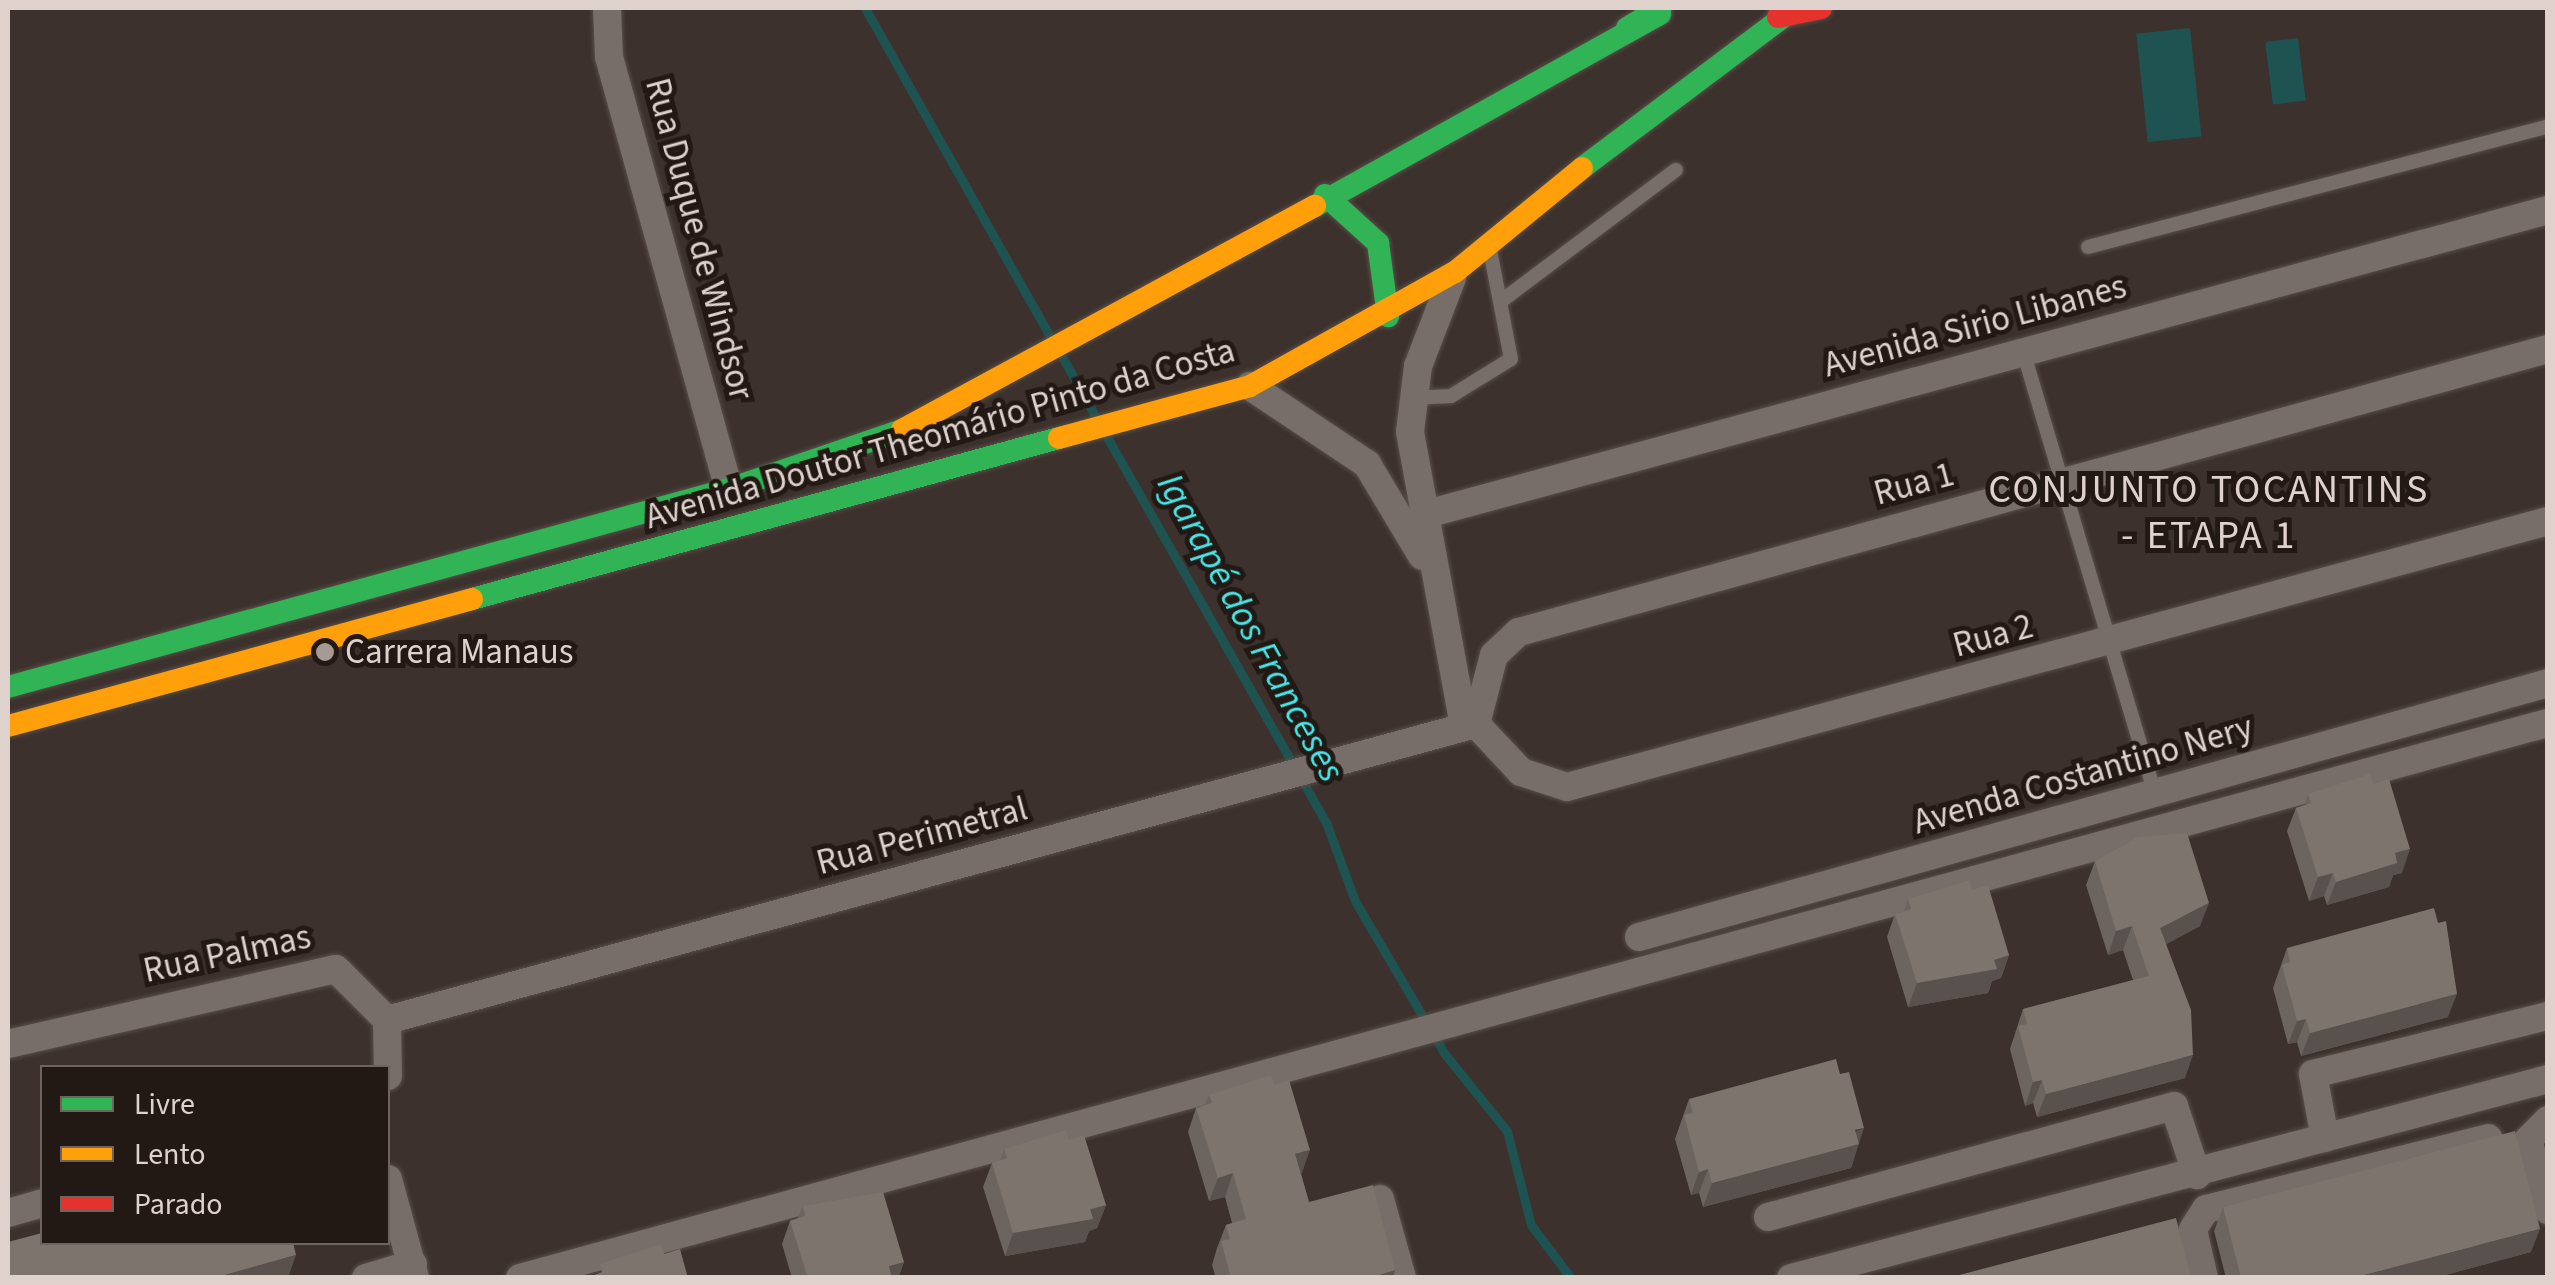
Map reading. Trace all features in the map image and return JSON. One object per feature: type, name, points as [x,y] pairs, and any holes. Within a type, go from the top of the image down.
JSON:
[{"type":"main road","points":[[1626,28],[1660,8]]},
{"type":"main road","name":"Avenida Doutor Theomário Pinto da Costa","points":[[8,688],[838,456],[996,386],[1325,195],[1626,28],[1676,8]]},
{"type":"main road","points":[[1786,12],[1820,8]]},
{"type":"main road","name":"Avenida Doutor Theomário Pinto da Costa","points":[[8,726],[1027,451],[1250,386],[1388,316],[1455,272],[1786,12]]},
{"type":"main road","points":[[1325,195],[1378,243],[1388,316]]},
{"type":"street","name":"Rua Duque de Windsor","points":[[607,8],[609,56],[729,489]]},
{"type":"street","name":"Avenida Sirio Libanes","points":[[1423,515],[2548,210]]},
{"type":"street","points":[[1455,272],[1412,398],[1430,570],[1470,725]]},
{"type":"street","name":"Rua 1","points":[[1470,725],[1494,655],[1519,632],[2548,349]]},
{"type":"street","points":[[1250,386],[1367,464],[1430,570]]},
{"type":"street","name":"Rua 2","points":[[1470,725],[1520,772],[1567,787],[2114,643],[2548,521]]},
{"type":"street","name":"Avenda Costantino Nery","points":[[1639,938],[2548,682]]},
{"type":"street","points":[[520,1278],[1490,1016],[2548,723]]},
{"type":"street","name":"Rua Perimetral","points":[[387,1020],[1470,725]]},
{"type":"street","name":"Rua Palmas","points":[[8,1044],[313,968],[354,980],[387,1020]]},
{"type":"street","points":[[2325,1138],[2314,1074],[2548,1016]]},
{"type":"street","points":[[387,1020],[388,1065]]},
{"type":"street","points":[[1791,1278],[2197,1175],[2548,1079]]},
{"type":"street","points":[[1768,1217],[2176,1106],[2197,1175]]},
{"type":"street","points":[[2548,1120],[2528,1140],[2548,1210]]},
{"type":"street","points":[[2204,1278],[2193,1229],[2206,1209],[2488,1138]]},
{"type":"street","points":[[366,1278],[414,1271],[390,1187]]},
{"type":"street","points":[[1380,1199],[1402,1278]]},
{"type":"street","points":[[8,1213],[40,1204]]},
{"type":"lane","points":[[2088,247],[2548,126]]},
{"type":"lane","points":[[1504,299],[1676,170]]},
{"type":"lane","points":[[1412,398],[1451,396],[1511,359],[1504,299],[1489,244]]},
{"type":"lane","points":[[2024,351],[2114,643],[2155,794]]},
{"type":"water","points":[[2190,28],[2201,136],[2148,142],[2136,34]]},
{"type":"water","points":[[2298,38],[2306,101],[2273,105],[2265,42]]},
{"type":"building","points":[[2370,774],[2373,784],[2389,779],[2410,849],[2395,853],[2397,863],[2336,882],[2333,873],[2318,877],[2296,808],[2311,803],[2308,794]]},
{"type":"building","points":[[2187,833],[2209,903],[2160,928],[2191,1010],[2193,1055],[2046,1094],[2042,1080],[2033,1082],[2018,1026],[2027,1024],[2023,1009],[2149,976],[2132,926],[2116,931],[2095,861],[2138,837]]},
{"type":"building","points":[[1970,880],[1972,890],[1988,885],[2009,955],[1994,960],[1997,969],[1917,983],[1895,914],[1911,909],[1908,899]]},
{"type":"building","points":[[2434,908],[2438,923],[2446,921],[2457,994],[2310,1033],[2306,1019],[2297,1021],[2282,965],[2290,962],[2287,948]]},
{"type":"building","points":[[1836,1059],[1840,1074],[1849,1072],[1864,1128],[1855,1130],[1859,1144],[1712,1183],[1708,1169],[1699,1172],[1684,1115],[1693,1113],[1689,1099]]},
{"type":"building","points":[[1271,1075],[1274,1085],[1289,1080],[1310,1150],[1295,1154],[1309,1202],[1373,1185],[1395,1270],[1369,1278],[1231,1278],[1221,1241],[1230,1239],[1226,1225],[1246,1219],[1233,1173],[1218,1178],[1196,1108],[1212,1103],[1209,1095]]},
{"type":"building","points":[[1066,1130],[1069,1140],[1084,1135],[1106,1205],[1090,1209],[1093,1219],[1013,1233],[992,1163],[1007,1158],[1004,1149]]},
{"type":"building","points":[[2515,1131],[2540,1229],[2352,1278],[2241,1278],[2223,1207]]},
{"type":"building","points":[[883,1192],[904,1262],[889,1266],[891,1275],[884,1278],[808,1278],[790,1221],[805,1216],[803,1206]]},
{"type":"building","points":[[2176,1218],[2191,1278],[1948,1278]]},
{"type":"building","points":[[40,1234],[40,1245],[294,1245],[296,1255],[214,1278],[8,1278],[8,1242]]},
{"type":"building","points":[[661,1244],[664,1254],[680,1249],[688,1278],[587,1278],[602,1272],[600,1264]]},
{"type":"waterway","name":"Igarapé dos Franceses","points":[[865,8],[1050,336]]},
{"type":"waterway","name":"Igarapé dos Franceses","points":[[1063,358],[1094,414]]},
{"type":"waterway","name":"Igarapé dos Franceses","points":[[1107,437],[1327,825],[1355,901],[1444,1053],[1507,1131],[1531,1225],[1571,1278]]},
{"type":"traffic: fast","points":[[1627,28],[1660,8]]},
{"type":"traffic: fast","points":[[1582,168],[1795,8]]},
{"type":"traffic: fast","points":[[1315,206],[1660,14]]},
{"type":"traffic: fast","points":[[1325,195],[1378,243],[1388,316]]},
{"type":"traffic: fast","points":[[8,687],[729,489],[902,430]]},
{"type":"traffic: fast","points":[[472,599],[1059,438]]},
{"type":"traffic: slow","points":[[1059,438],[1250,386],[1455,272],[1582,168]]},
{"type":"traffic: slow","points":[[902,430],[1315,206]]},
{"type":"traffic: slow","points":[[8,726],[472,599]]},
{"type":"traffic: jam","points":[[1778,17],[1821,8]]},
{"type":"place","name":"Carrera Manaus","points":[[325,652]]},
{"type":"district","name":"CONJUNTO TOCANTINS - ETAPA 1","points":[[2209,513]]}]
